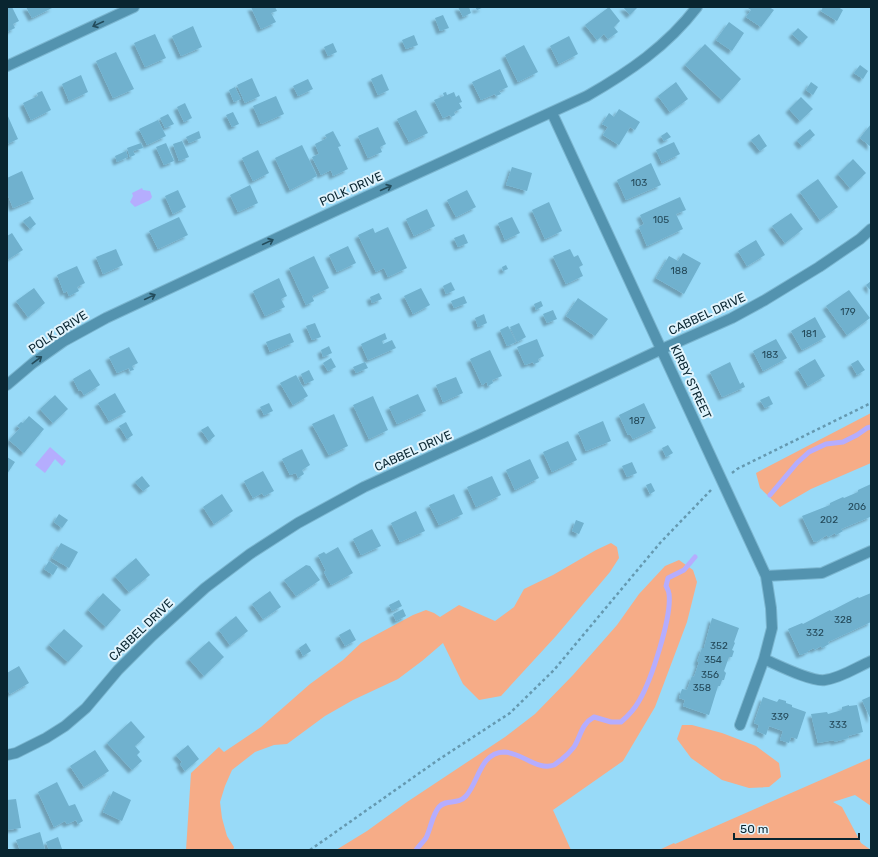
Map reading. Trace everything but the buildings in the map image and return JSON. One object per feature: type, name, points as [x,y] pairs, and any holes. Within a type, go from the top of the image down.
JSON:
[{"type":"street","points":[[7,66],[134,7]]},
{"type":"street","name":"POLK DRIVE","points":[[7,385],[19,374],[64,341],[106,318],[337,210],[588,96],[634,67],[665,42],[697,7]]},
{"type":"street","name":"KIRBY STREET","points":[[552,113],[766,576],[771,608],[772,628],[764,659],[740,724]]},
{"type":"street","name":"CABBEL DRIVE","points":[[7,755],[16,753],[46,738],[65,726],[86,708],[118,670],[152,636],[205,588],[250,554],[298,523],[364,487],[732,318],[819,267],[860,239],[871,229]]},
{"type":"street","points":[[766,576],[822,573],[871,551]]},
{"type":"street","points":[[764,659],[815,680],[825,680],[837,676],[871,661]]},
{"type":"path","points":[[310,850],[438,760],[510,713],[554,670],[660,542],[705,495],[722,480],[737,469],[871,403]]},
{"type":"shaded area","points":[[142,188],[143,190],[150,191],[152,197],[150,200],[135,207],[130,202],[133,196],[132,193]]},
{"type":"shaded area","points":[[871,413],[871,463],[811,489],[780,507],[760,488],[756,473]]},
{"type":"shaded area","points":[[50,447],[66,461],[62,466],[55,459],[45,473],[35,465]]},
{"type":"shaded area","points":[[611,543],[617,547],[619,558],[610,572],[556,636],[501,696],[479,700],[463,684],[443,643],[398,679],[353,700],[325,716],[287,744],[274,745],[255,752],[232,770],[220,802],[222,818],[227,836],[234,847],[233,850],[186,850],[191,773],[219,747],[224,752],[261,727],[310,684],[343,660],[361,643],[413,615],[426,610],[440,617],[459,605],[495,621],[514,607],[524,589]]},
{"type":"shaded area","points":[[679,560],[693,570],[697,582],[687,622],[655,707],[623,761],[553,810],[571,850],[336,850],[367,831],[407,802],[505,737],[535,714],[573,675],[617,625],[639,594],[665,566]]},
{"type":"shaded area","points":[[682,725],[692,725],[722,733],[756,746],[779,763],[781,777],[769,787],[749,788],[722,780],[691,758],[677,739]]},
{"type":"shaded area","points":[[871,758],[871,806],[855,795],[833,802],[842,807],[861,843],[871,850],[659,850],[674,843],[675,844]]},
{"type":"waterway","points":[[770,495],[797,463],[809,452],[826,444],[843,442],[871,427]]},
{"type":"waterway","points":[[416,850],[426,838],[439,807],[442,804],[463,799],[470,790],[485,762],[490,757],[504,752],[517,755],[541,766],[554,765],[565,757],[574,747],[586,723],[594,717],[611,722],[621,722],[633,710],[644,692],[660,649],[669,604],[669,593],[666,586],[668,578],[684,570],[695,557]]}]
